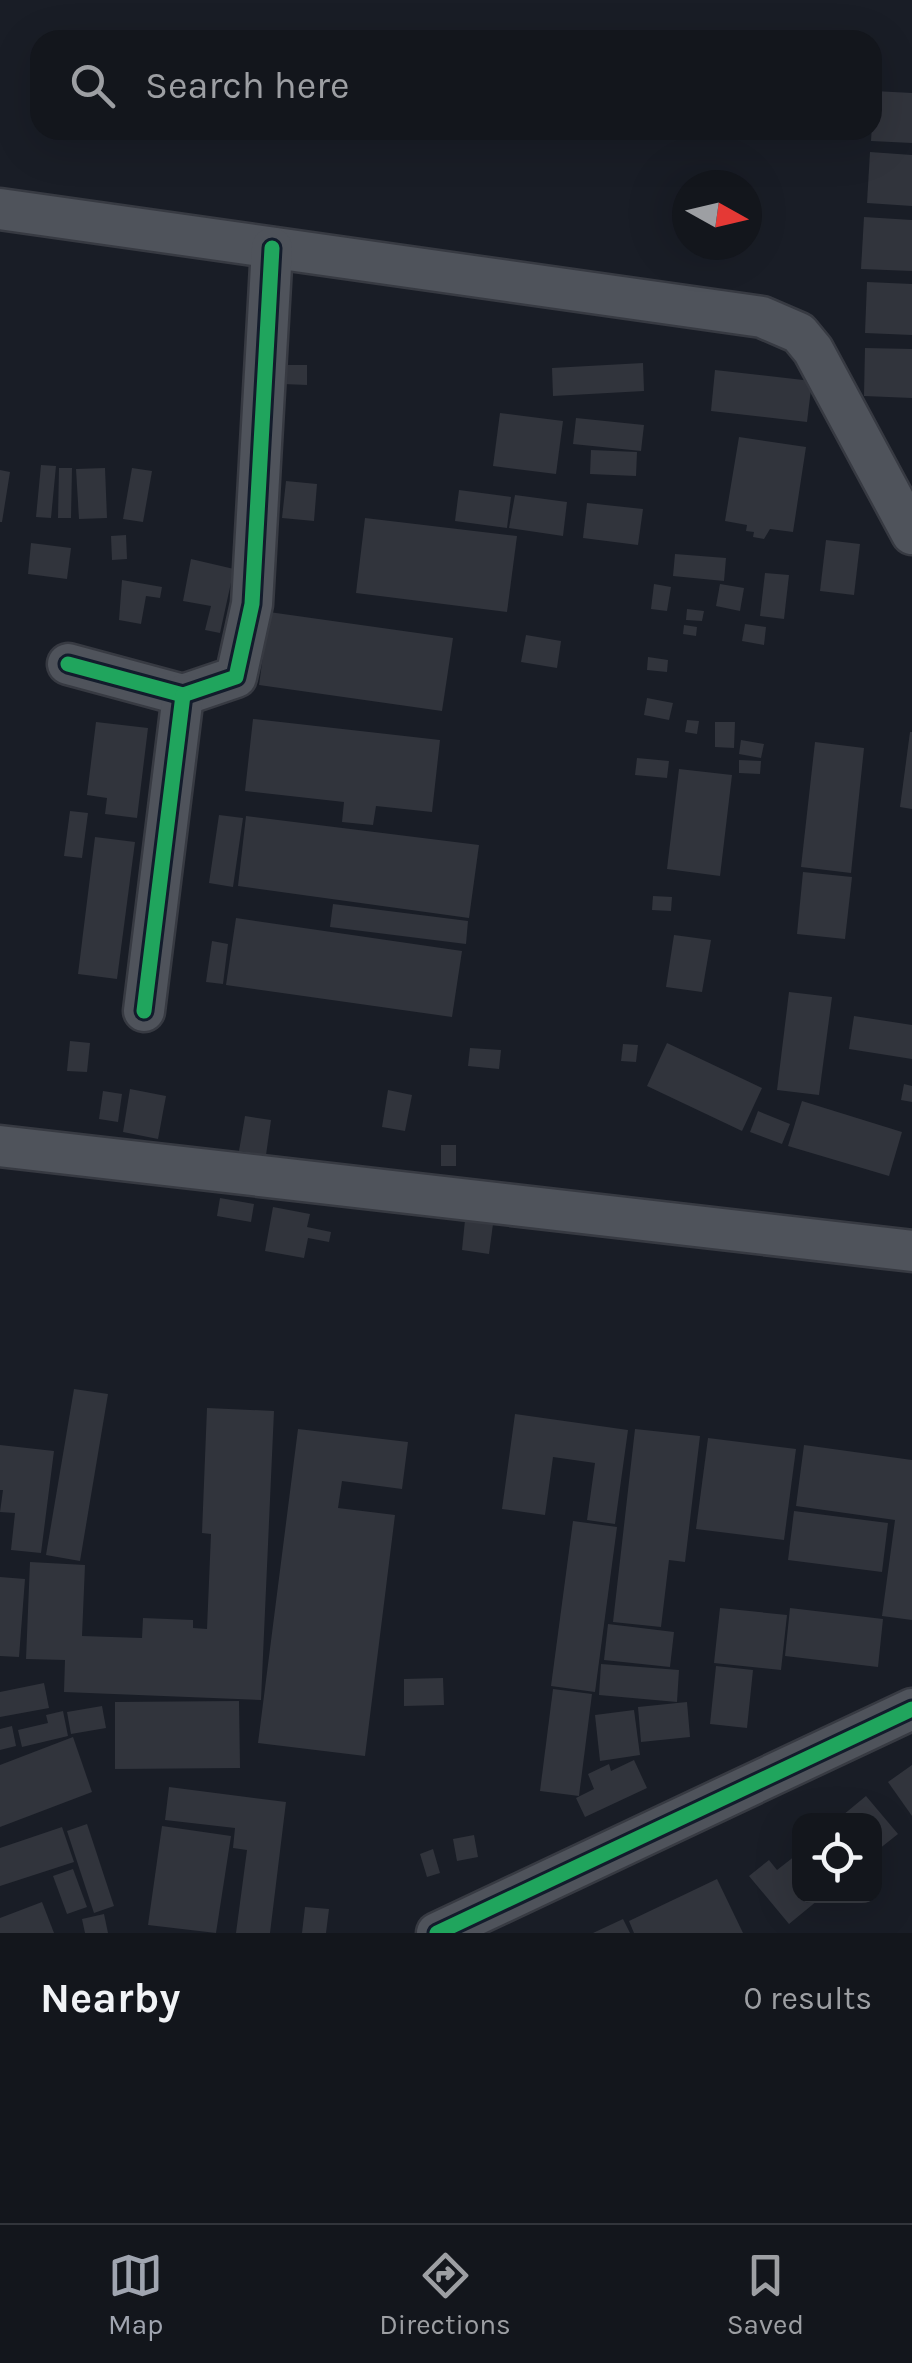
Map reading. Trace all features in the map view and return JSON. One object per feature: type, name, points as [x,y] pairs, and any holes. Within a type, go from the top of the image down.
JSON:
[{"type":"street","points":[[0,210],[762,318],[798,333],[833,381],[912,534]]},
{"type":"street","points":[[68,664],[183,694],[236,678],[252,604],[272,248]]},
{"type":"street","points":[[144,1011],[183,694]]},
{"type":"street","points":[[0,1146],[912,1252]]},
{"type":"street","points":[[437,1933],[912,1709]]},
{"type":"building","points":[[882,91],[912,93],[912,143],[871,141],[882,140]]},
{"type":"building","points":[[870,152],[912,155],[912,206],[867,203]]},
{"type":"building","points":[[864,217],[912,220],[912,271],[861,269]]},
{"type":"building","points":[[867,282],[912,284],[912,335],[865,333]]},
{"type":"building","points":[[865,348],[912,349],[912,398],[864,396]]},
{"type":"building","points":[[643,363],[644,391],[553,396],[552,368]]},
{"type":"building","points":[[283,365],[307,365],[307,385],[283,384]]},
{"type":"building","points":[[715,370],[812,381],[807,422],[711,411]]},
{"type":"building","points":[[500,413],[563,421],[556,474],[493,466]]},
{"type":"building","points":[[576,418],[644,425],[641,451],[573,444]]},
{"type":"building","points":[[739,437],[806,447],[793,532],[770,529],[764,539],[753,537],[754,532],[746,531],[747,525],[725,521]]},
{"type":"building","points":[[591,450],[637,452],[636,476],[590,474]]},
{"type":"building","points":[[41,465],[56,466],[51,518],[36,517]]},
{"type":"building","points":[[59,468],[72,468],[71,518],[58,518]]},
{"type":"building","points":[[105,468],[107,518],[79,519],[76,469]]},
{"type":"building","points":[[132,468],[152,471],[143,522],[123,519]]},
{"type":"building","points":[[0,470],[10,472],[2,522],[0,522]]},
{"type":"building","points":[[286,481],[317,484],[314,521],[282,518]]},
{"type":"building","points":[[459,490],[511,497],[507,528],[455,521]]},
{"type":"building","points":[[515,495],[567,502],[563,536],[509,528]]},
{"type":"building","points":[[587,503],[643,509],[638,545],[583,538]]},
{"type":"building","points":[[365,518],[517,536],[507,612],[356,593]]},
{"type":"building","points":[[126,535],[127,559],[112,560],[111,536]]},
{"type":"building","points":[[826,540],[860,544],[854,595],[820,591]]},
{"type":"building","points":[[31,543],[71,548],[67,579],[28,574]]},
{"type":"building","points":[[675,554],[726,558],[724,581],[673,576]]},
{"type":"building","points":[[191,559],[234,569],[220,633],[205,630],[211,606],[183,601]]},
{"type":"building","points":[[765,573],[789,575],[784,619],[760,616]]},
{"type":"building","points":[[122,580],[162,587],[160,598],[146,596],[141,624],[119,620]]},
{"type":"building","points":[[654,584],[671,587],[667,611],[651,609]]},
{"type":"building","points":[[720,584],[744,588],[740,611],[716,606]]},
{"type":"building","points":[[687,609],[704,611],[702,621],[686,620]]},
{"type":"building","points":[[269,612],[453,638],[442,711],[259,685]]},
{"type":"building","points":[[745,624],[766,627],[764,645],[742,641]]},
{"type":"building","points":[[684,625],[697,627],[696,636],[683,634]]},
{"type":"building","points":[[526,635],[561,641],[557,668],[521,662]]},
{"type":"building","points":[[648,657],[668,660],[667,672],[647,670]]},
{"type":"building","points":[[647,698],[673,703],[669,720],[644,715]]},
{"type":"building","points":[[253,719],[440,740],[432,812],[376,806],[373,825],[342,822],[344,802],[245,791]]},
{"type":"building","points":[[687,720],[699,721],[697,734],[685,732]]},
{"type":"building","points":[[96,722],[148,728],[137,818],[105,814],[107,798],[87,795]]},
{"type":"building","points":[[715,722],[735,722],[734,748],[715,747]]},
{"type":"building","points":[[912,732],[912,809],[900,807]]},
{"type":"building","points":[[741,740],[764,744],[761,758],[739,754]]},
{"type":"building","points":[[815,742],[864,748],[851,873],[801,867]]},
{"type":"building","points":[[637,758],[669,761],[667,778],[635,775]]},
{"type":"building","points":[[739,760],[761,761],[760,774],[739,773]]},
{"type":"building","points":[[679,769],[732,775],[720,876],[667,869]]},
{"type":"building","points":[[70,811],[88,813],[82,858],[64,856]]},
{"type":"building","points":[[219,815],[243,818],[233,887],[209,883]]},
{"type":"building","points":[[246,816],[479,845],[469,918],[238,886]]},
{"type":"building","points":[[95,837],[135,842],[117,979],[78,974]]},
{"type":"building","points":[[803,872],[852,877],[845,939],[797,934]]},
{"type":"building","points":[[653,896],[672,897],[671,911],[652,910]]},
{"type":"building","points":[[333,904],[468,921],[466,944],[330,927]]},
{"type":"building","points":[[236,918],[462,951],[452,1017],[226,985]]},
{"type":"building","points":[[674,935],[711,940],[702,992],[666,987]]},
{"type":"building","points":[[212,941],[228,944],[223,984],[206,982]]},
{"type":"building","points":[[789,992],[832,997],[819,1095],[777,1090]]},
{"type":"building","points":[[854,1016],[912,1025],[912,1059],[849,1049]]},
{"type":"building","points":[[70,1041],[90,1043],[87,1072],[67,1071]]},
{"type":"building","points":[[667,1043],[762,1088],[742,1131],[647,1086]]},
{"type":"building","points":[[623,1044],[638,1045],[636,1062],[621,1061]]},
{"type":"building","points":[[470,1048],[501,1050],[499,1069],[468,1066]]},
{"type":"building","points":[[904,1084],[912,1086],[912,1102],[901,1100]]},
{"type":"building","points":[[130,1089],[166,1096],[158,1139],[123,1132]]},
{"type":"building","points":[[388,1090],[412,1095],[405,1131],[382,1127]]},
{"type":"building","points":[[103,1091],[122,1094],[118,1122],[99,1119]]},
{"type":"building","points":[[802,1101],[902,1132],[889,1176],[788,1146]]},
{"type":"building","points":[[758,1111],[790,1124],[782,1144],[750,1132]]},
{"type":"building","points":[[245,1116],[271,1120],[266,1155],[239,1151]]},
{"type":"building","points":[[441,1145],[456,1145],[456,1166],[441,1166]]},
{"type":"building","points":[[220,1198],[254,1204],[251,1222],[217,1216]]},
{"type":"building","points":[[273,1207],[310,1214],[307,1227],[331,1232],[329,1242],[308,1238],[304,1258],[265,1251]]},
{"type":"building","points":[[465,1220],[493,1224],[489,1254],[462,1250]]},
{"type":"building","points":[[74,1389],[108,1394],[80,1561],[46,1555]]},
{"type":"building","points":[[207,1408],[274,1411],[261,1700],[64,1692],[65,1660],[26,1659],[30,1562],[85,1565],[82,1636],[142,1638],[143,1618],[193,1620],[193,1628],[207,1629],[211,1534],[202,1533]]},
{"type":"building","points":[[515,1414],[628,1430],[615,1524],[587,1520],[595,1463],[553,1457],[545,1515],[502,1509]]},
{"type":"building","points":[[298,1429],[408,1442],[402,1489],[342,1481],[338,1508],[395,1515],[365,1756],[258,1743]]},
{"type":"building","points":[[635,1429],[700,1436],[685,1562],[669,1560],[661,1627],[613,1622]]},
{"type":"building","points":[[708,1438],[796,1449],[784,1540],[696,1529]]},
{"type":"building","points":[[0,1445],[54,1451],[41,1553],[11,1550],[15,1513],[0,1512]]},
{"type":"building","points":[[804,1445],[912,1460],[912,1620],[882,1616],[895,1520],[796,1506]]},
{"type":"building","points":[[794,1511],[888,1523],[882,1572],[788,1560]]},
{"type":"building","points":[[573,1521],[617,1527],[595,1692],[551,1686]]},
{"type":"building","points":[[0,1577],[25,1579],[19,1657],[0,1656]]},
{"type":"building","points":[[720,1608],[787,1615],[781,1670],[714,1663]]},
{"type":"building","points":[[790,1608],[883,1619],[878,1667],[785,1656]]},
{"type":"building","points":[[608,1624],[674,1632],[670,1667],[604,1660]]},
{"type":"building","points":[[601,1664],[679,1670],[677,1702],[599,1695]]},
{"type":"building","points":[[716,1666],[753,1670],[747,1728],[710,1724]]},
{"type":"building","points":[[443,1678],[444,1705],[404,1706],[404,1679]]},
{"type":"building","points":[[44,1683],[49,1708],[0,1717],[0,1692]]},
{"type":"building","points":[[553,1689],[592,1694],[579,1796],[540,1791]]},
{"type":"building","points":[[239,1701],[240,1768],[115,1769],[115,1702]]},
{"type":"building","points":[[687,1702],[690,1737],[641,1742],[638,1707]]},
{"type":"building","points":[[102,1706],[106,1728],[71,1734],[67,1712]]},
{"type":"building","points":[[634,1710],[640,1755],[600,1761],[595,1715]]},
{"type":"building","points":[[63,1711],[68,1736],[22,1747],[18,1730],[48,1723],[46,1715]]},
{"type":"building","points":[[12,1726],[16,1746],[0,1750],[0,1729]]},
{"type":"building","points":[[73,1737],[92,1792],[0,1827],[0,1765]]},
{"type":"building","points":[[634,1760],[647,1788],[585,1817],[576,1798],[594,1789],[588,1774],[609,1764],[611,1771]]},
{"type":"building","points":[[912,1765],[912,1816],[888,1782]]},
{"type":"building","points":[[169,1787],[286,1802],[270,1933],[236,1933],[247,1850],[233,1848],[235,1828],[165,1820]]},
{"type":"building","points":[[866,1796],[880,1813],[845,1813]]},
{"type":"building","points":[[882,1815],[898,1834],[882,1847]]},
{"type":"building","points":[[87,1824],[114,1906],[94,1913],[67,1831]]},
{"type":"building","points":[[162,1826],[231,1836],[216,1933],[148,1925]]},
{"type":"building","points":[[62,1827],[74,1862],[0,1886],[0,1848]]},
{"type":"building","points":[[474,1835],[478,1857],[457,1861],[453,1839]]},
{"type":"building","points":[[433,1849],[440,1873],[427,1877],[420,1854]]},
{"type":"building","points":[[792,1858],[792,1903],[814,1903],[789,1924],[749,1876],[769,1860],[777,1870]]},
{"type":"building","points":[[73,1869],[87,1907],[67,1914],[53,1876]]},
{"type":"building","points":[[717,1879],[743,1933],[634,1933],[629,1921]]},
{"type":"building","points":[[42,1902],[54,1933],[0,1933],[0,1918]]},
{"type":"building","points":[[305,1907],[329,1909],[326,1933],[302,1933]]},
{"type":"building","points":[[104,1914],[108,1933],[85,1933],[82,1919]]},
{"type":"building","points":[[623,1919],[630,1933],[593,1933]]},
{"type":"cycle path","points":[[68,664],[183,695],[236,677],[252,604],[272,248]]},
{"type":"cycle path","points":[[144,1011],[183,695]]},
{"type":"cycle path","points":[[437,1933],[912,1709]]}]
